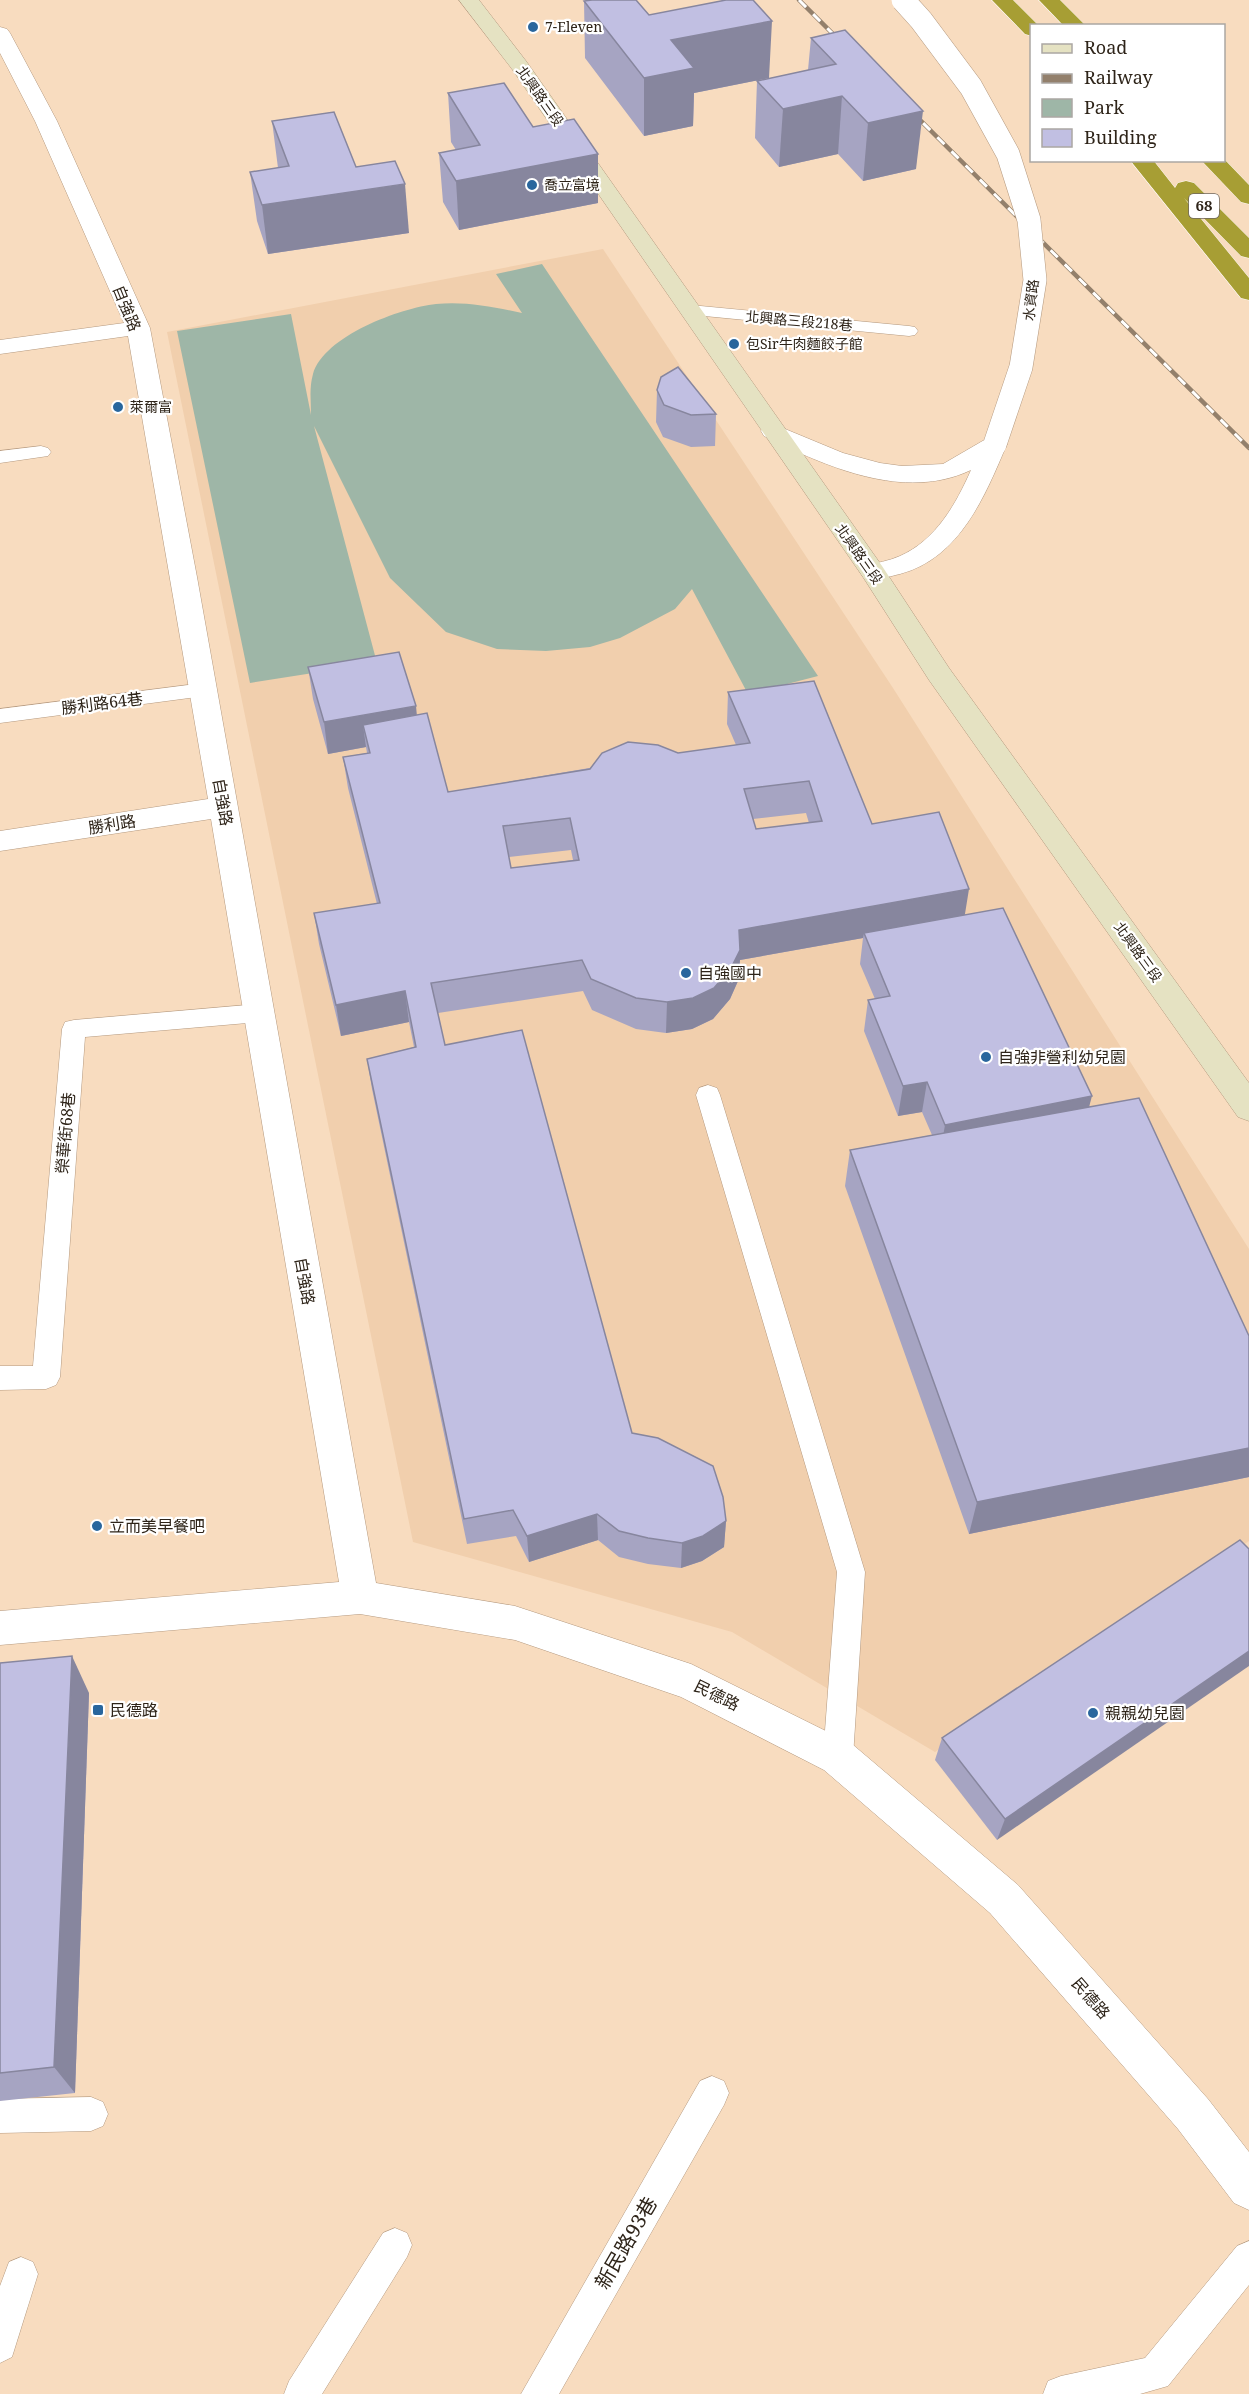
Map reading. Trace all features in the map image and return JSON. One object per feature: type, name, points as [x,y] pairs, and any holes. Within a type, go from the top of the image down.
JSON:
[{"type":"highway","points":[[1002,0],[1030,28]]},
{"type":"highway","points":[[1049,0],[1074,24]]},
{"type":"highway","points":[[1225,154],[1249,174]]},
{"type":"highway","points":[[1143,162],[1249,293]]},
{"type":"highway","name":"68","points":[[1162,162],[1249,252]]},
{"type":"highway","name":"68","points":[[1214,162],[1249,197]]},
{"type":"street","name":"北興路三段","points":[[469,0],[519,65],[873,572],[939,674],[1249,1108]]},
{"type":"street","name":"水資路","points":[[873,572],[917,559],[956,522],[978,483],[995,444],[1021,367],[1035,280],[1029,220],[1008,154],[970,87],[921,20],[903,0]]},
{"type":"street","name":"自強路","points":[[0,33],[46,122],[138,328],[204,690],[360,1597]]},
{"type":"street","points":[[0,347],[138,328]]},
{"type":"street","points":[[773,431],[806,448],[835,459],[870,469],[900,472],[946,471],[969,462],[995,444]]},
{"type":"street","name":"勝利路","points":[[0,841],[224,807]]},
{"type":"street","name":"民德路","points":[[0,1628],[360,1597],[515,1623],[691,1682],[838,1757],[1004,1899],[1193,2114],[1249,2188]]},
{"type":"lane","name":"北興路三段218巷","points":[[690,310],[909,331]]},
{"type":"lane","points":[[0,457],[41,452]]},
{"type":"lane","name":"勝利路64巷","points":[[0,716],[204,690]]},
{"type":"lane","name":"榮華街68巷","points":[[0,1378],[46,1377],[74,1029],[259,1013]]},
{"type":"lane","points":[[708,1095],[850,1572],[838,1757]]},
{"type":"lane","name":"新民路93巷","points":[[539,2394],[712,2093]]},
{"type":"lane","points":[[0,2116],[90,2114]]},
{"type":"lane","points":[[302,2394],[395,2245]]},
{"type":"lane","points":[[1061,2394],[1155,2373],[1249,2258]]},
{"type":"lane","points":[[0,2345],[21,2274]]},
{"type":"shaded area","name":"自強國中","points":[[603,249],[893,688],[1249,1249],[1249,1541],[935,1752],[732,1632],[413,1542],[167,332]]},
{"type":"green space","points":[[542,264],[818,676],[748,694],[692,589],[675,609],[620,638],[590,647],[546,651],[497,649],[446,632],[390,578],[314,426],[377,663],[250,683],[177,331],[291,314],[311,415],[313,374],[320,360],[347,336],[403,311],[436,304],[469,304],[522,313],[496,274]]},
{"type":"building","points":[[636,0],[649,15],[726,0],[753,0],[772,21],[671,40],[694,68],[644,78],[584,1]]},
{"type":"building","points":[[845,30],[923,111],[868,123],[842,96],[783,109],[757,81],[836,64],[811,38]]},
{"type":"building","points":[[504,83],[533,127],[574,119],[598,154],[456,181],[439,153],[480,145],[448,93]]},
{"type":"building","points":[[334,112],[356,167],[395,161],[405,184],[262,205],[250,172],[289,166],[272,121]]},
{"type":"building","points":[[678,367],[716,414],[691,415],[664,405],[657,390],[661,377]]},
{"type":"building","points":[[399,652],[416,706],[324,722],[308,667]]},
{"type":"building","points":[[814,681],[872,824],[939,812],[969,889],[739,930],[740,950],[731,968],[714,988],[693,998],[667,1002],[636,998],[591,979],[582,960],[431,983],[445,1045],[522,1030],[632,1433],[658,1438],[713,1466],[723,1497],[726,1521],[703,1536],[682,1543],[619,1531],[597,1514],[527,1536],[513,1510],[464,1519],[367,1059],[416,1047],[405,991],[336,1005],[314,913],[380,903],[343,757],[370,753],[363,725],[427,713],[448,792],[590,769],[602,753],[628,742],[658,745],[678,753],[750,743],[728,692]],"holes":[[[809,781],[822,821],[756,829],[744,789]],[[570,818],[579,860],[511,868],[503,826]]]},
{"type":"building","points":[[1003,908],[1092,1096],[945,1125],[927,1082],[903,1086],[868,1000],[890,996],[864,933]]},
{"type":"building","points":[[1139,1098],[1249,1336],[1249,1448],[977,1502],[850,1150]]},
{"type":"building","name":"親親幼兒園","points":[[1240,1540],[1249,1549],[1249,1651],[1005,1819],[942,1738]]},
{"type":"building","points":[[72,1656],[54,2067],[0,2073],[0,1663]]},
{"type":"railway","points":[[799,0],[845,46]]},
{"type":"railway","points":[[909,109],[1249,448]]},
{"type":"place","name":"7-Eleven","points":[[533,27]]},
{"type":"place","name":"喬立富境","points":[[532,185]]},
{"type":"place","name":"包Sir牛肉麵餃子館","points":[[734,344]]},
{"type":"place","name":"萊爾富","points":[[118,407]]},
{"type":"place","name":"自強國中","points":[[686,973]]},
{"type":"place","name":"自強非營利幼兒園","points":[[986,1057]]},
{"type":"place","name":"立而美早餐吧","points":[[97,1526]]},
{"type":"place","name":"民德路","points":[[98,1710]]},
{"type":"place","name":"親親幼兒園","points":[[1093,1713]]}]
